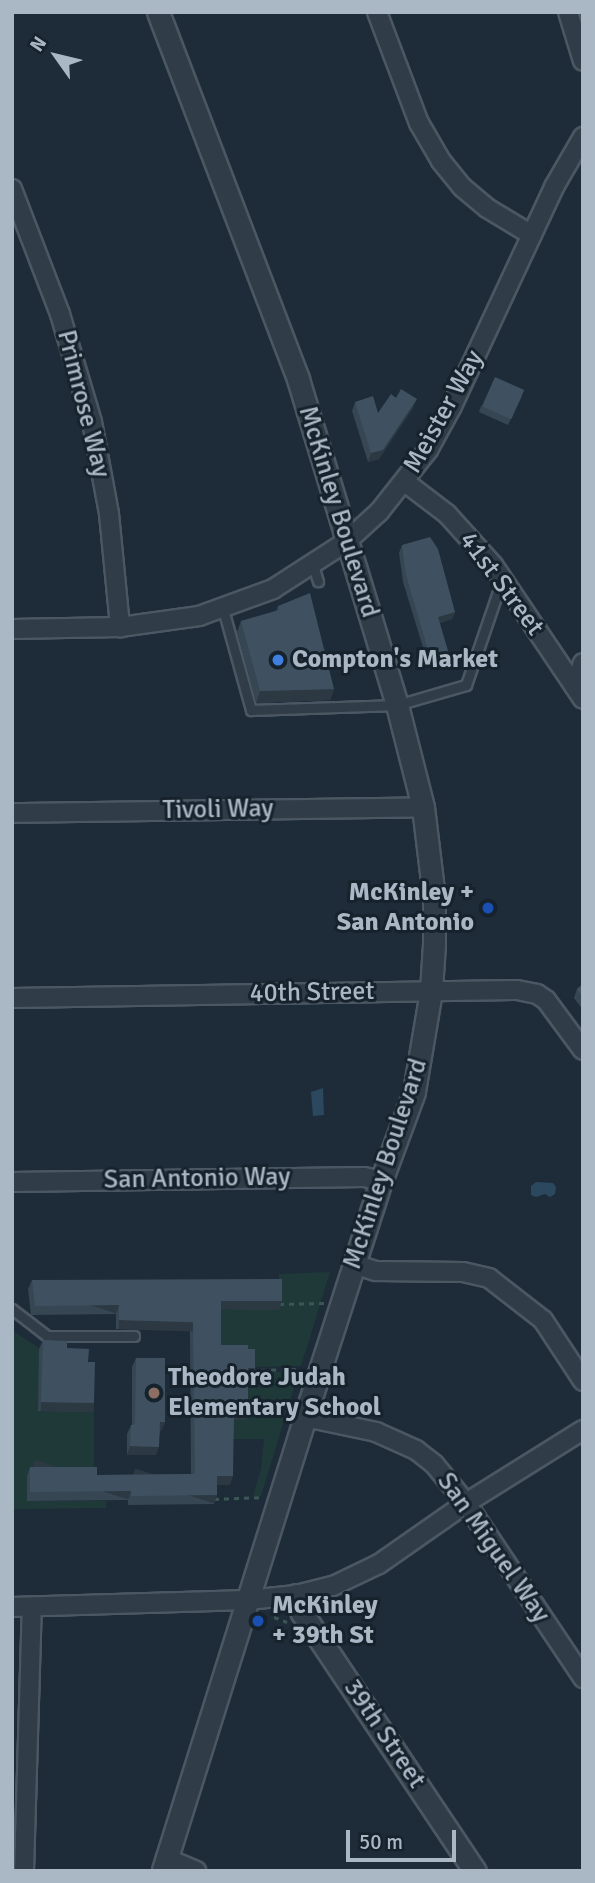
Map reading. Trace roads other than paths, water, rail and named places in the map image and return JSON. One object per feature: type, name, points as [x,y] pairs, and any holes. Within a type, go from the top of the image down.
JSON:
[{"type":"street","name":"McKinley Boulevard","points":[[159,12],[299,379],[397,705],[423,807],[434,898],[432,991],[414,1092],[298,1413],[248,1600],[164,1864]]},
{"type":"street","points":[[377,12],[419,123],[441,162],[462,187],[486,208],[532,235]]},
{"type":"street","points":[[568,12],[583,61]]},
{"type":"street","name":"Meister Way","points":[[12,629],[160,624],[223,609],[316,573],[379,512],[405,482],[452,407],[532,235],[583,137]]},
{"type":"street","name":"Primrose Way","points":[[12,189],[60,314],[92,422],[109,514],[120,627]]},
{"type":"street","name":"41st Street","points":[[405,482],[455,522],[502,578],[579,693]]},
{"type":"street","points":[[579,693],[583,663]]},
{"type":"street","name":"Tivoli Way","points":[[12,813],[423,807]]},
{"type":"street","name":"40th Street","points":[[12,998],[516,990],[537,994],[554,1007],[583,1050]]},
{"type":"street","name":"San Antonio Way","points":[[12,1182],[364,1177],[381,1181]]},
{"type":"street","points":[[354,1264],[372,1270],[463,1272],[489,1279],[543,1320],[583,1381]]},
{"type":"street","name":"San Miguel Way","points":[[298,1413],[376,1432],[397,1440],[434,1464],[466,1503],[583,1678]]},
{"type":"street","points":[[12,1607],[248,1600],[296,1595],[356,1576],[583,1430]]},
{"type":"street","name":"39th Street","points":[[296,1595],[302,1613],[475,1871]]},
{"type":"street","points":[[24,1871],[32,1607]]},
{"type":"street","points":[[164,1864],[196,1871]]},
{"type":"lane","points":[[223,609],[251,710],[397,705],[466,685],[502,578]]},
{"type":"lane","points":[[12,1309],[47,1336],[134,1336]]},
{"type":"water","points":[[323,1088],[324,1115],[313,1116],[311,1092]]},
{"type":"water","points":[[536,1182],[553,1183],[556,1187],[555,1194],[550,1197],[545,1194],[536,1197],[531,1195],[531,1186]]},
{"type":"place","name":"Compton's Market","points":[[278,660]]},
{"type":"place","name":"McKinley + San Antonio","points":[[488,908]]},
{"type":"place","name":"Theodore Judah Elementary School","points":[[154,1393]]},
{"type":"place","name":"McKinley + 39th St","points":[[258,1621]]}]
